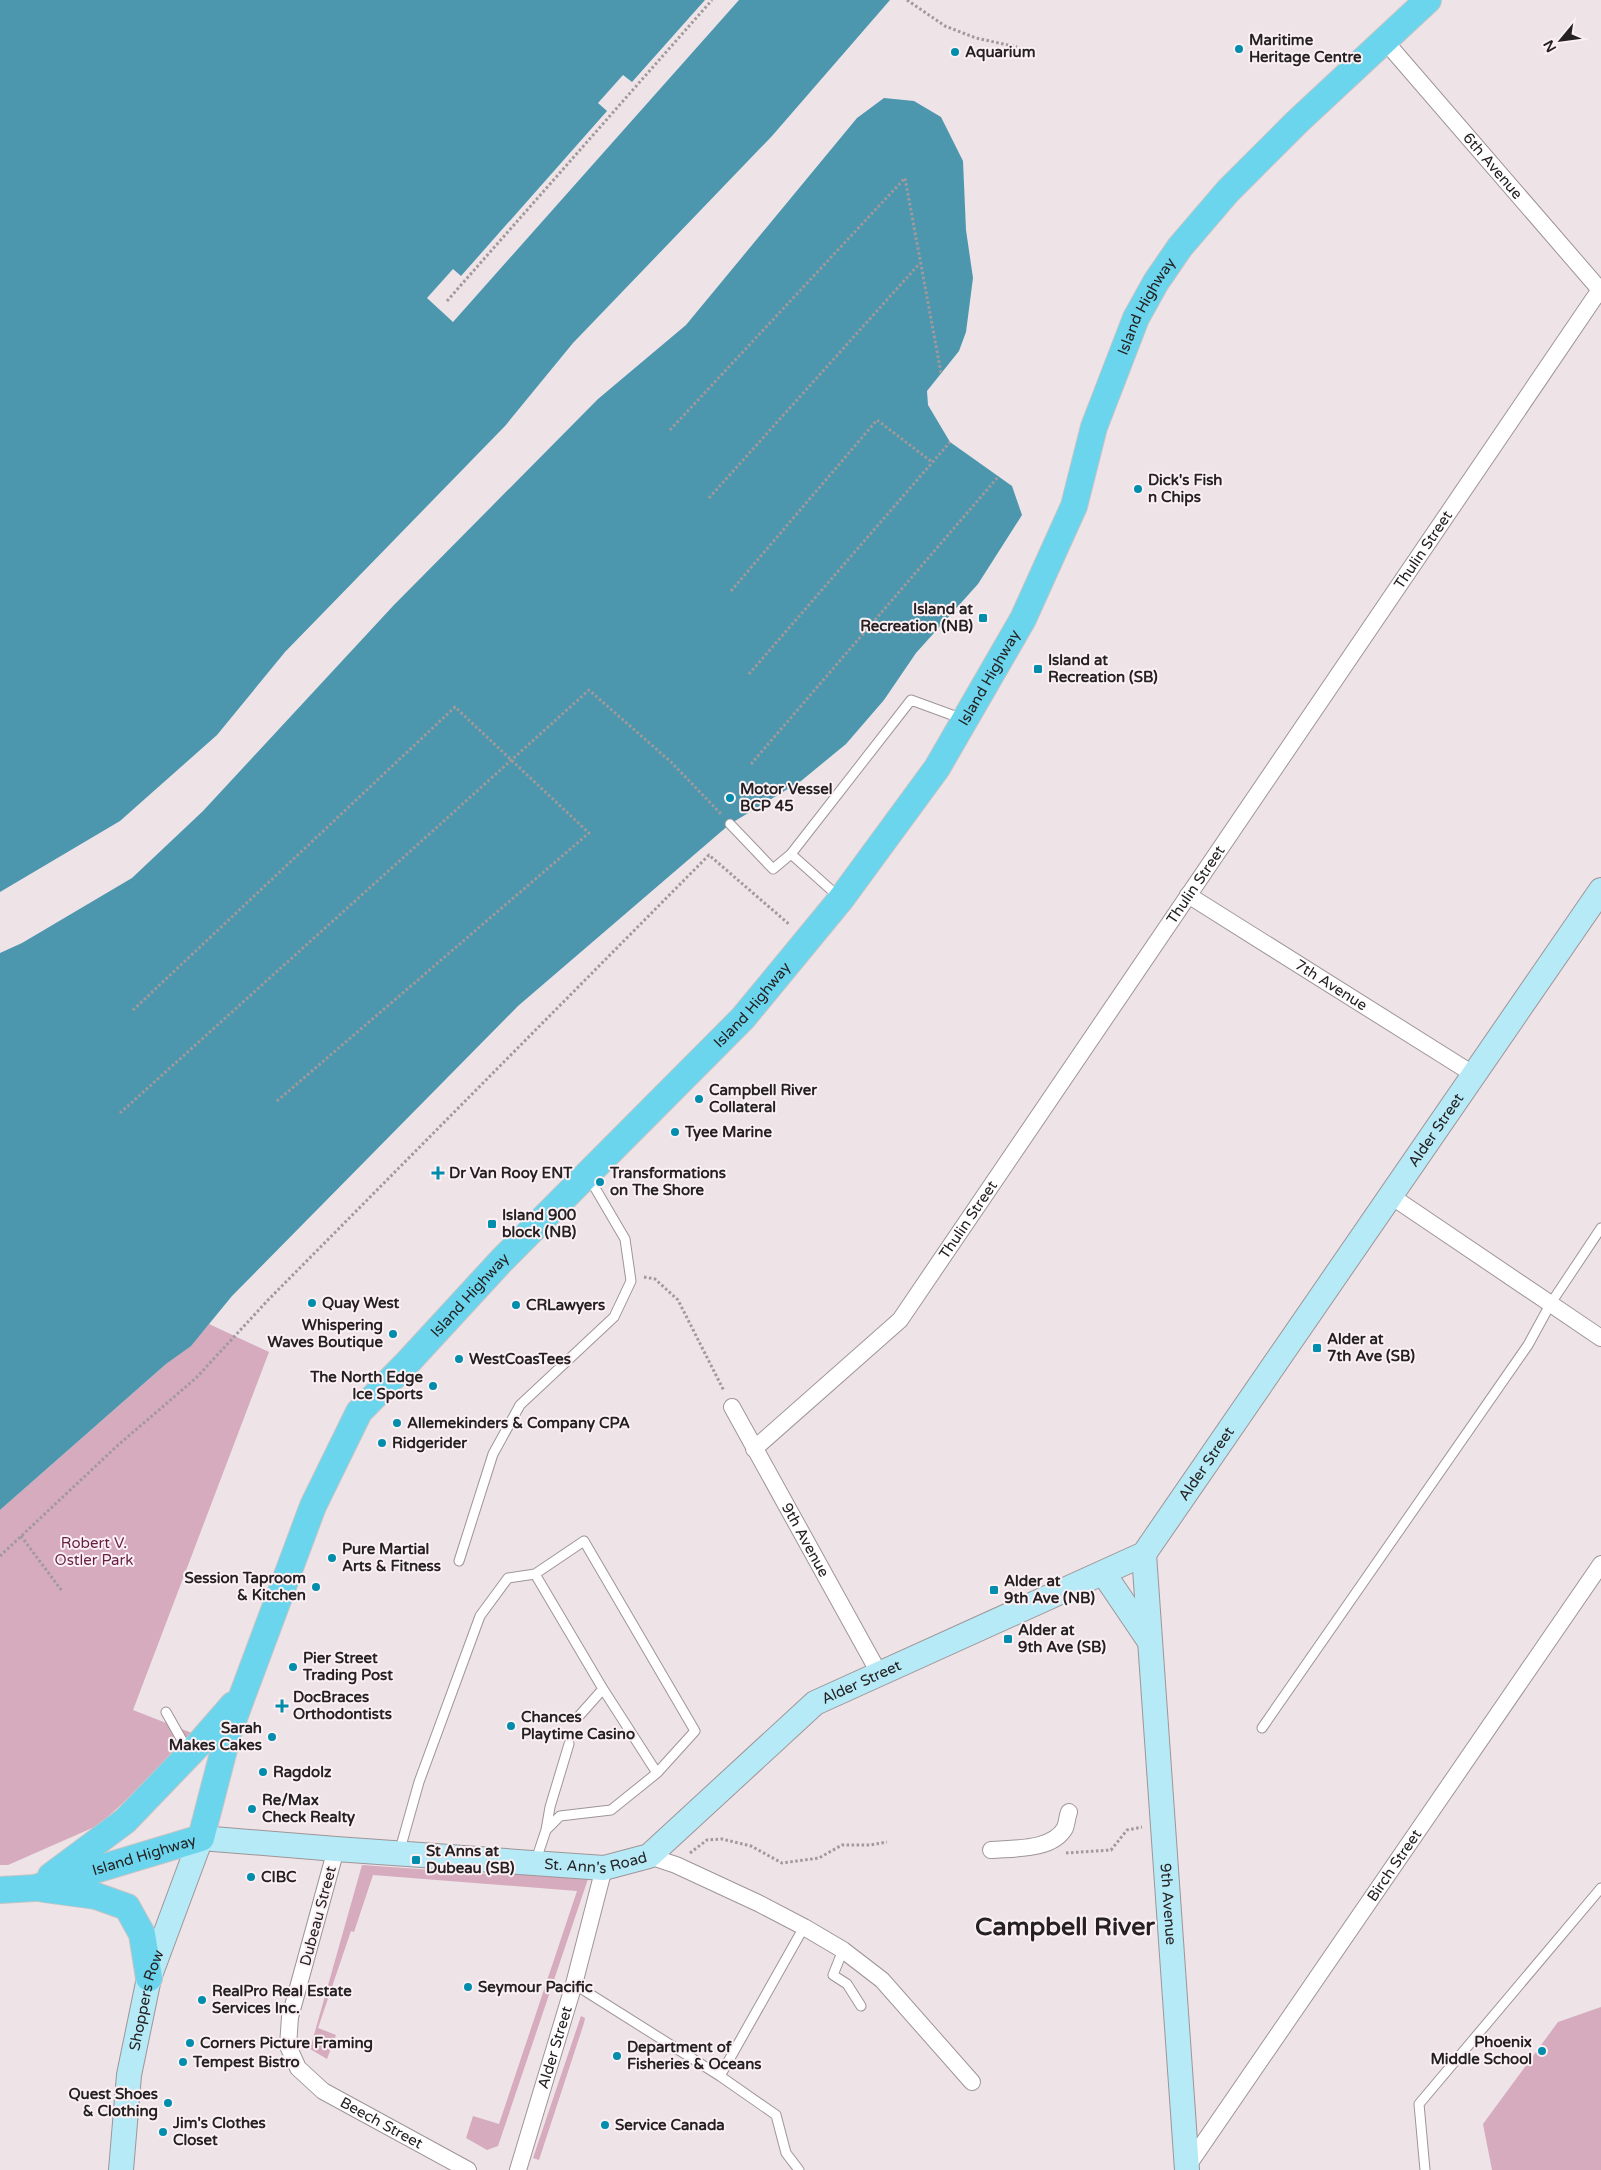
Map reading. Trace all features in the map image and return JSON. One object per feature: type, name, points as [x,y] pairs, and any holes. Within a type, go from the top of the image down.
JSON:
[{"type":"main road","name":"Island Highway","points":[[0,1890],[35,1888],[201,1838],[228,1734],[243,1693],[313,1506],[359,1412],[409,1362],[502,1260],[743,1018],[841,899],[937,768],[1023,619],[1074,506],[1094,427],[1136,318],[1156,282],[1180,247],[1228,191],[1297,122],[1428,0]]},
{"type":"main road","points":[[35,1888],[125,1821],[190,1754],[243,1693]]},
{"type":"main road","points":[[35,1888],[96,1896],[127,1907],[142,1934],[149,1978]]},
{"type":"street","name":"6th Avenue","points":[[1385,41],[1600,290]]},
{"type":"street","name":"Thulin Street","points":[[754,1449],[900,1320],[1600,290]]},
{"type":"street","name":"Alder Street","points":[[649,1856],[815,1703],[1104,1574],[1144,1554],[1601,890]]},
{"type":"street","name":"7th Avenue","points":[[1188,895],[1473,1074]]},
{"type":"street","points":[[1391,1196],[1601,1338]]},
{"type":"street","name":"9th Avenue","points":[[732,1407],[879,1673]]},
{"type":"street","name":"9th Avenue","points":[[1144,1554],[1148,1639],[1187,2169]]},
{"type":"street","name":"Birch Street","points":[[1187,2169],[1601,1564]]},
{"type":"street","name":"9th Avenue","points":[[1104,1574],[1148,1639]]},
{"type":"street","points":[[991,1850],[1042,1844],[1056,1837],[1064,1828],[1069,1812]]},
{"type":"street","name":"St. Ann's Road","points":[[201,1838],[604,1868],[649,1856],[676,1865],[804,1927],[844,1950],[882,1980],[972,2082]]},
{"type":"street","name":"Shoppers Row","points":[[121,2170],[129,2075],[149,1978],[201,1838]]},
{"type":"street","name":"Dubeau Street","points":[[298,2068],[288,2046],[290,2017],[336,1849]]},
{"type":"street","name":"Alder Street","points":[[518,2170],[574,1984],[604,1868]]},
{"type":"street","name":"Beech Street","points":[[298,2068],[323,2091],[468,2170]]},
{"type":"lane","points":[[730,824],[773,869],[791,854],[911,700],[965,720]]},
{"type":"lane","points":[[791,854],[841,899]]},
{"type":"lane","points":[[459,1561],[493,1454],[520,1405],[614,1317],[630,1281],[625,1239],[587,1174]]},
{"type":"lane","points":[[1262,1728],[1528,1345],[1551,1303],[1601,1228]]},
{"type":"lane","points":[[399,1853],[419,1782],[480,1616],[508,1578],[535,1574],[584,1541],[695,1731],[657,1773],[611,1810],[560,1816],[546,1830]]},
{"type":"lane","points":[[535,1574],[603,1689],[657,1773]]},
{"type":"lane","points":[[579,1716],[603,1689]]},
{"type":"lane","points":[[166,1712],[190,1754]]},
{"type":"lane","points":[[535,1863],[546,1830],[550,1807],[569,1744]]},
{"type":"lane","points":[[1425,2170],[1419,2104],[1601,1888]]},
{"type":"lane","points":[[720,2076],[804,1927]]},
{"type":"lane","points":[[844,1950],[833,1975],[847,1984],[861,2006]]},
{"type":"lane","points":[[574,1984],[720,2076],[776,2115],[786,2153],[800,2170]]},
{"type":"path","points":[[447,301],[712,0]]},
{"type":"path","points":[[907,0],[945,26],[976,38],[1017,47]]},
{"type":"path","points":[[670,430],[905,178],[941,373]]},
{"type":"path","points":[[709,498],[920,263]]},
{"type":"path","points":[[731,591],[877,420],[932,462]]},
{"type":"path","points":[[749,674],[950,442]]},
{"type":"path","points":[[750,764],[998,477]]},
{"type":"path","points":[[120,1113],[589,690],[671,762],[730,824]]},
{"type":"path","points":[[133,1010],[455,707],[589,833],[277,1101]]},
{"type":"path","points":[[0,1556],[117,1446],[196,1378],[269,1299],[708,855],[806,940]]},
{"type":"path","points":[[629,1273],[655,1279],[678,1300],[732,1407]]},
{"type":"path","points":[[21,1536],[62,1591]]},
{"type":"path","points":[[1058,1853],[1111,1850],[1126,1830],[1162,1823]]},
{"type":"path","points":[[676,1865],[707,1840],[722,1839],[750,1846],[782,1863],[819,1858],[842,1845],[870,1845],[887,1842]]},
{"type":"green space","name":"Robert V. Ostler Park","points":[[209,1324],[269,1352],[133,1710],[197,1735],[99,1825],[8,1865],[0,1865],[0,1510],[166,1364],[191,1345]]},
{"type":"green space","points":[[362,1865],[504,1875],[505,1867],[590,1873],[498,2146],[487,2150],[466,2138],[473,2116],[499,2124],[577,1891],[373,1875],[354,1932],[351,1931],[318,2028],[336,2035],[327,2059],[310,2049]]},
{"type":"green space","points":[[1601,2007],[1601,2170],[1492,2170],[1483,2124],[1558,2022]]},
{"type":"green space","points":[[581,2016],[585,2018],[584,2023],[539,2160],[533,2158]]},
{"type":"water","points":[[0,0],[890,0],[772,136],[573,343],[505,426],[285,652],[217,735],[120,821],[0,892]]},
{"type":"water","points":[[884,98],[914,101],[941,117],[963,161],[966,230],[973,278],[966,332],[959,351],[927,391],[928,405],[950,442],[1012,486],[1022,515],[978,584],[916,653],[884,700],[846,744],[801,781],[730,824],[518,1006],[232,1296],[191,1346],[166,1364],[0,1510],[0,953],[22,943],[132,878],[203,811],[393,606],[598,399],[686,325],[857,118]]},
{"type":"pier","points":[[705,0],[739,0],[453,322],[427,298],[453,269],[461,276],[607,111],[598,103],[623,75],[632,82]]},
{"type":"place","name":"Maritime Heritage Centre","points":[[1239,49]]},
{"type":"place","name":"Aquarium","points":[[955,52]]},
{"type":"place","name":"Dick's Fish n Chips","points":[[1138,489]]},
{"type":"place","name":"Island at Recreation (NB)","points":[[983,618]]},
{"type":"place","name":"Island at Recreation (SB)","points":[[1038,669]]},
{"type":"place","name":"Motor Vessel BCP 45","points":[[730,798]]},
{"type":"place","name":"Campbell River Collateral","points":[[699,1099]]},
{"type":"place","name":"Tyee Marine","points":[[675,1132]]},
{"type":"place","name":"Dr Van Rooy ENT","points":[[438,1173]]},
{"type":"place","name":"Transformations on The Shore","points":[[600,1182]]},
{"type":"place","name":"Island 900 block (NB)","points":[[492,1224]]},
{"type":"place","name":"Quay West","points":[[312,1303]]},
{"type":"place","name":"CRLawyers","points":[[516,1305]]},
{"type":"place","name":"Whispering Waves Boutique","points":[[393,1334]]},
{"type":"place","name":"Alder at 7th Ave (SB)","points":[[1317,1348]]},
{"type":"place","name":"WestCoasTees","points":[[459,1359]]},
{"type":"place","name":"The North Edge Ice Sports","points":[[433,1386]]},
{"type":"place","name":"Allemekinders & Company CPA","points":[[397,1423]]},
{"type":"place","name":"Ridgerider","points":[[382,1443]]},
{"type":"place","name":"Pure Martial Arts & Fitness","points":[[332,1558]]},
{"type":"place","name":"Session Taproom & Kitchen","points":[[316,1587]]},
{"type":"place","name":"Alder at 9th Ave (NB)","points":[[994,1590]]},
{"type":"place","name":"Alder at 9th Ave (SB)","points":[[1008,1639]]},
{"type":"place","name":"Pier Street Trading Post","points":[[293,1667]]},
{"type":"place","name":"DocBraces Orthodontists","points":[[282,1706]]},
{"type":"place","name":"Chances Playtime Casino","points":[[511,1726]]},
{"type":"place","name":"Sarah Makes Cakes","points":[[272,1737]]},
{"type":"place","name":"Ragdolz","points":[[263,1772]]},
{"type":"place","name":"Re/Max Check Realty","points":[[252,1809]]},
{"type":"place","name":"St Anns at Dubeau (SB)","points":[[416,1860]]},
{"type":"place","name":"CIBC","points":[[251,1877]]},
{"type":"place","name":"Seymour Pacific","points":[[468,1987]]},
{"type":"place","name":"RealPro Real Estate Services Inc.","points":[[202,2000]]},
{"type":"place","name":"Corners Picture Framing","points":[[190,2043]]},
{"type":"place","name":"Phoenix Middle School","points":[[1542,2051]]},
{"type":"place","name":"Department of Fisheries & Oceans","points":[[617,2056]]},
{"type":"place","name":"Tempest Bistro","points":[[183,2062]]},
{"type":"place","name":"Quest Shoes & Clothing","points":[[168,2103]]},
{"type":"place","name":"Service Canada","points":[[605,2125]]},
{"type":"place","name":"Jim's Clothes Closet","points":[[163,2132]]},
{"type":"district","name":"Campbell River","points":[[1065,1927]]}]
